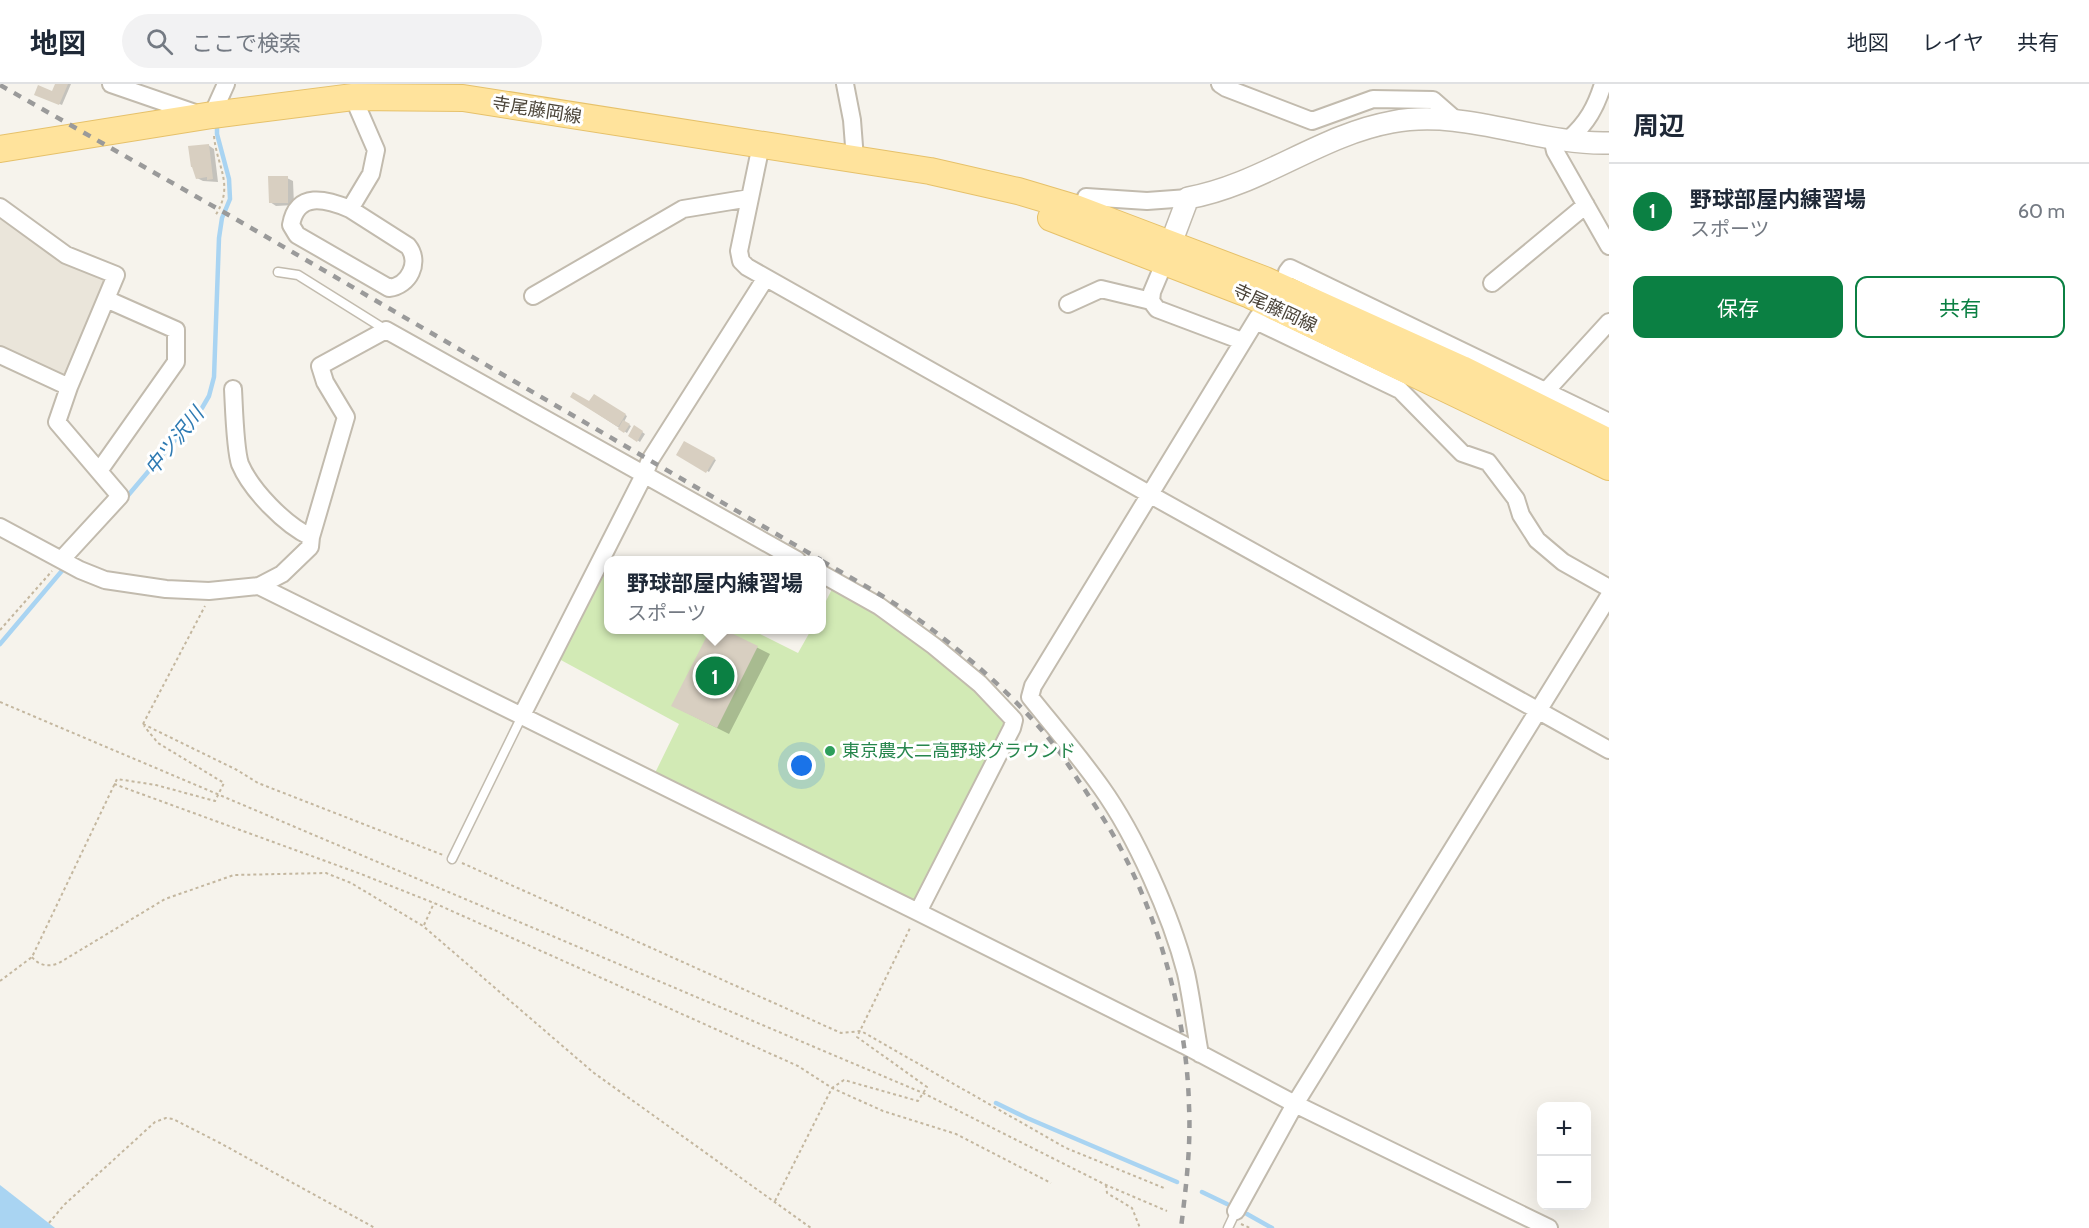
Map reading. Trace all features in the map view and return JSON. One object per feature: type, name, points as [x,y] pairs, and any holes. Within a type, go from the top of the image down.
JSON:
[{"type":"main road","name":"寺尾藤岡線","points":[[0,149],[216,119],[364,94],[463,98],[930,171],[1018,191],[1066,206],[1168,252],[1250,295],[1609,467]]},
{"type":"main road","name":"寺尾藤岡線","points":[[1168,252],[1265,280],[1451,364],[1609,442]]},
{"type":"street","points":[[111,84],[216,119],[226,84]]},
{"type":"street","points":[[845,84],[852,120],[855,159]]},
{"type":"street","points":[[1220,84],[1312,121],[1373,99],[1383,99],[1433,100],[1457,121]]},
{"type":"street","points":[[1604,84],[1597,106],[1583,126],[1560,139],[1555,151],[1609,246]]},
{"type":"street","points":[[350,209],[370,174],[376,150],[364,94]]},
{"type":"street","points":[[1086,197],[1147,201],[1200,196],[1250,179],[1322,145],[1366,128],[1420,118],[1457,121],[1560,139],[1609,143]]},
{"type":"street","points":[[761,145],[739,251],[741,261],[747,267],[1609,750]]},
{"type":"street","points":[[533,296],[683,209],[750,198]]},
{"type":"street","points":[[1151,301],[1152,292],[1188,198]]},
{"type":"street","points":[[330,200],[350,209],[408,246],[413,252],[415,259],[413,266],[404,283],[389,288],[297,236],[291,225],[292,216],[298,206],[307,202],[330,200]]},
{"type":"street","points":[[1492,283],[1586,205]]},
{"type":"street","points":[[0,207],[66,255],[116,275],[69,387],[57,422],[120,496],[62,559]]},
{"type":"street","points":[[1287,272],[1290,268],[1609,422]]},
{"type":"street","points":[[522,715],[650,460],[765,279]]},
{"type":"street","points":[[1068,304],[1101,289],[1151,301],[1157,309],[1242,341]]},
{"type":"street","points":[[99,471],[176,362],[176,330],[106,299]]},
{"type":"street","points":[[1200,1054],[1186,974],[1159,897],[1133,843],[1102,789],[1030,697],[1033,686],[1242,341],[1257,320],[1400,390],[1462,453],[1488,462],[1516,499],[1521,515],[1537,540],[1563,562],[1609,588]]},
{"type":"street","points":[[1546,391],[1609,322]]},
{"type":"street","points":[[0,527],[80,570],[105,580],[166,589],[209,591],[259,586],[282,574],[310,547],[310,537],[346,417],[325,382],[320,366],[386,330],[788,556]]},
{"type":"street","points":[[0,355],[69,387]]},
{"type":"street","points":[[233,389],[240,463],[262,499],[300,532],[310,537]]},
{"type":"street","points":[[826,576],[879,606],[934,646],[980,684],[1014,720],[918,912]]},
{"type":"street","points":[[259,586],[918,912],[1294,1104],[1549,1228]]},
{"type":"street","points":[[1236,1211],[1294,1104],[1609,596]]},
{"type":"lane","points":[[279,272],[298,275],[386,330]]},
{"type":"lane","points":[[452,859],[522,715]]},
{"type":"lane","points":[[1228,1228],[1236,1211]]},
{"type":"path","points":[[215,216],[224,200],[225,180],[216,150],[216,119]]},
{"type":"path","points":[[0,630],[62,559]]},
{"type":"path","points":[[143,724],[205,606],[209,591]]},
{"type":"path","points":[[0,702],[923,1093],[1106,1185],[1167,1211]]},
{"type":"path","points":[[0,981],[32,957],[117,779],[156,785],[215,801],[219,795],[224,783],[158,743],[143,724]]},
{"type":"path","points":[[143,724],[237,770],[258,783],[452,859],[841,1033],[861,1031],[1066,1148],[1164,1188]]},
{"type":"path","points":[[114,784],[434,903],[798,1066],[832,1088],[884,1111],[956,1134],[1051,1184]]},
{"type":"path","points":[[32,957],[37,962],[52,965],[165,899],[234,875],[326,873],[351,884],[423,926],[594,1073],[811,1228]]},
{"type":"path","points":[[423,926],[434,903]]},
{"type":"path","points":[[775,1201],[832,1088],[844,1080],[918,1101],[927,1087],[857,1037],[918,912]]},
{"type":"path","points":[[49,1223],[64,1205],[155,1122],[166,1118],[173,1119],[220,1143],[375,1228]]},
{"type":"path","points":[[1106,1185],[1107,1193],[1132,1208],[1140,1228]]},
{"type":"shaded area","points":[[0,201],[69,252],[114,269],[69,373],[63,376],[0,348]]},
{"type":"green space","name":"東京農大二高野球グラウンド","points":[[604,565],[604,634],[760,634],[798,653],[809,634],[826,634],[826,601],[832,589],[888,618],[946,660],[1007,722],[918,903],[655,773],[679,724],[559,659]]},
{"type":"water","points":[[0,1185],[55,1228],[0,1228]]},
{"type":"building","points":[[55,84],[68,84],[59,105],[34,95],[38,85],[52,91]]},
{"type":"building","points":[[209,144],[213,179],[207,180],[207,177],[196,179],[191,167],[188,146]]},
{"type":"building","points":[[268,176],[288,176],[288,203],[269,203]]},
{"type":"building","points":[[573,392],[589,401],[594,394],[626,414],[618,427],[570,397]]},
{"type":"building","points":[[623,420],[630,424],[624,433],[618,429]]},
{"type":"building","points":[[634,425],[643,431],[637,442],[628,436]]},
{"type":"building","points":[[684,441],[715,458],[706,473],[676,455]]},
{"type":"building","points":[[708,634],[733,634],[758,646],[717,728],[671,706]]},
{"type":"waterway","name":"中ツ沢川","points":[[125,499],[202,408],[209,396],[214,377],[219,238],[222,218],[230,199],[229,179],[217,134],[217,122]]},
{"type":"waterway","name":"中ツ沢川","points":[[0,644],[66,566]]},
{"type":"waterway","points":[[996,1103],[1177,1182]]},
{"type":"waterway","points":[[1202,1192],[1227,1204]]},
{"type":"waterway","points":[[1247,1214],[1272,1228]]},
{"type":"railway","points":[[0,85],[234,218],[814,556]]},
{"type":"railway","points":[[826,563],[917,619],[998,684],[1061,754],[1121,849],[1160,941],[1183,1040],[1187,1073],[1189,1137],[1181,1228]]},
{"type":"place","name":"野球部屋内練習場","points":[[715,676]]},
{"type":"place","name":"東京農大二高野球グラウンド","points":[[830,751]]}]
